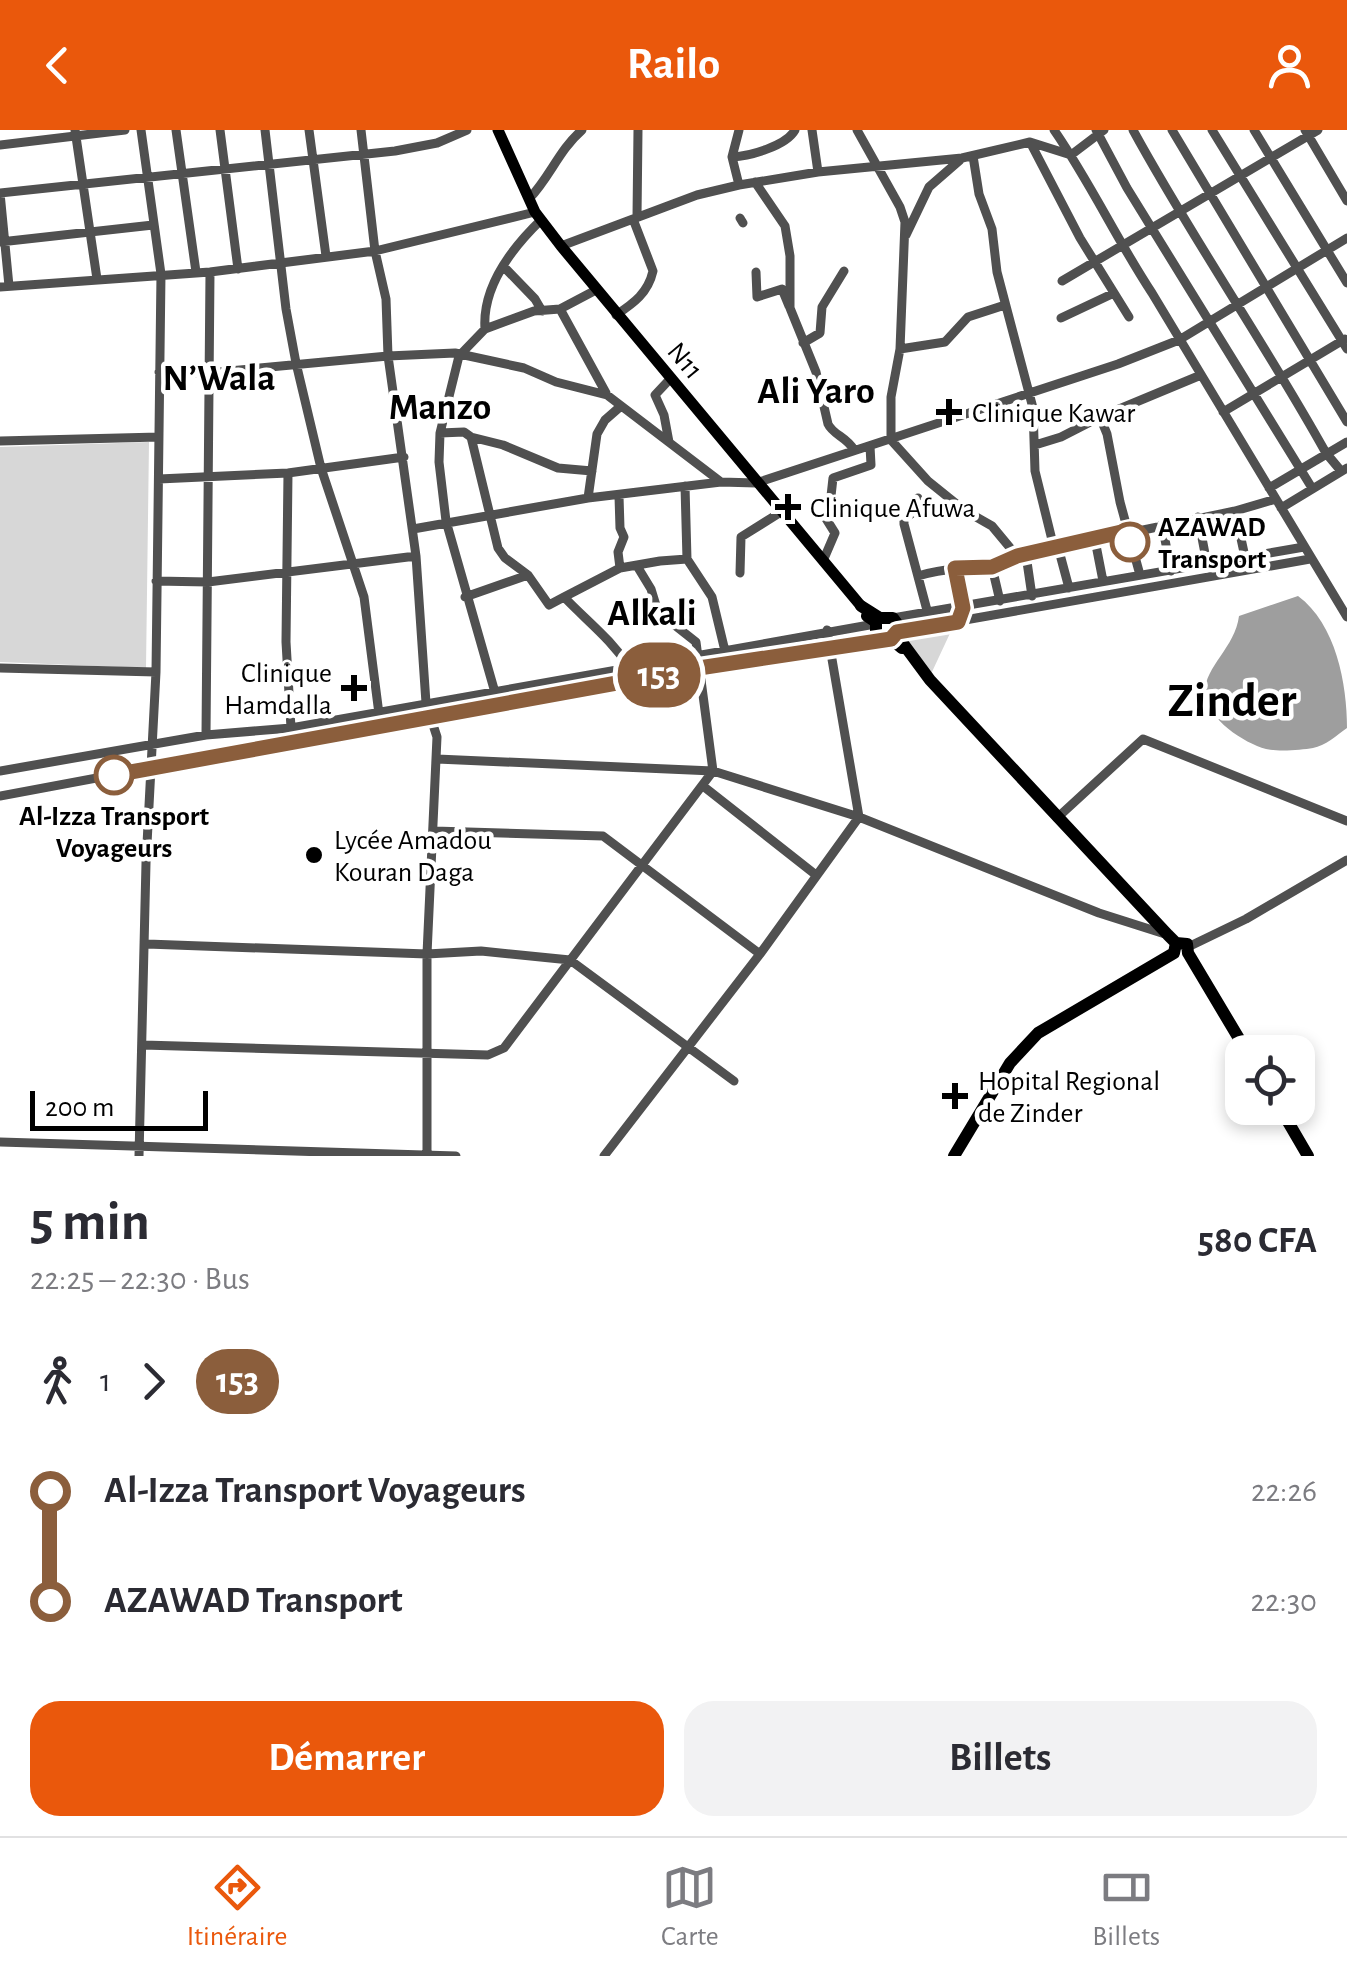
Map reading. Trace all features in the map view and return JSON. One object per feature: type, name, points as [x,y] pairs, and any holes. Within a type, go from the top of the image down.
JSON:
[{"type":"highway","points":[[861,606],[886,628],[1179,949],[1233,1035]]},
{"type":"highway","points":[[957,1156],[1010,1064],[1038,1032],[1179,949]]},
{"type":"highway","points":[[1286,1125],[1305,1156]]},
{"type":"main road","name":"N11","points":[[498,130],[538,216],[560,246],[861,606]]},
{"type":"street","points":[[0,145],[125,130]]},
{"type":"street","points":[[139,1152],[146,863],[156,672],[161,274],[141,130]]},
{"type":"street","points":[[176,130],[196,272]]},
{"type":"street","points":[[220,130],[238,268]]},
{"type":"street","points":[[265,130],[296,363],[321,468],[368,613],[381,725]]},
{"type":"street","points":[[309,130],[326,256]]},
{"type":"street","points":[[361,130],[413,529],[426,702],[436,737],[427,954],[428,1156]]},
{"type":"street","points":[[467,130],[424,146],[225,172],[0,193],[5,286],[210,272],[375,250],[538,216]]},
{"type":"street","points":[[529,199],[551,173],[560,152],[582,130]]},
{"type":"street","points":[[616,314],[636,302],[652,271],[635,218],[638,130]]},
{"type":"street","points":[[739,185],[732,157],[740,130]]},
{"type":"street","points":[[732,157],[754,154],[792,137],[795,130]]},
{"type":"street","points":[[812,130],[818,172]]},
{"type":"street","points":[[857,130],[900,208],[905,238],[891,440],[928,481],[964,510],[992,526],[1022,555],[1032,596]]},
{"type":"street","points":[[1015,130],[1026,142],[1130,316]]},
{"type":"street","points":[[1054,130],[1347,617]]},
{"type":"street","points":[[918,576],[955,568],[992,567],[1022,555],[1130,530],[1278,503],[1344,470],[1326,452],[1133,130]]},
{"type":"street","points":[[1172,130],[1347,422]]},
{"type":"street","points":[[1212,130],[1345,343],[1224,412]]},
{"type":"street","points":[[1254,130],[1347,283]]},
{"type":"street","points":[[1062,281],[1272,158],[1306,133],[1318,130]]},
{"type":"street","points":[[1071,155],[1099,131],[1152,228],[1312,488]]},
{"type":"street","points":[[75,133],[97,279]]},
{"type":"street","points":[[1306,133],[1347,201]]},
{"type":"street","points":[[560,246],[706,192],[755,182],[874,165],[968,157],[1026,142],[1071,155]]},
{"type":"street","points":[[905,238],[929,187],[968,157]]},
{"type":"street","points":[[968,157],[1029,392],[1034,471],[1068,588]]},
{"type":"street","points":[[755,182],[785,226],[790,308]]},
{"type":"street","points":[[485,329],[484,311],[495,280],[538,216]]},
{"type":"street","points":[[2,242],[153,225]]},
{"type":"street","points":[[413,529],[588,498],[721,482],[756,482],[891,440],[1179,340],[1347,238]]},
{"type":"street","points":[[505,268],[542,310]]},
{"type":"street","points":[[803,343],[820,333],[822,308],[844,271]]},
{"type":"street","points":[[206,735],[210,272]]},
{"type":"street","points":[[756,272],[758,297],[782,290],[816,372],[828,424],[831,430],[848,438],[854,450]]},
{"type":"street","points":[[498,704],[446,521],[440,433],[459,356],[485,329],[542,310],[560,309],[596,290]]},
{"type":"street","points":[[1061,318],[1114,293]]},
{"type":"street","points":[[900,349],[945,342],[968,317],[1006,305]]},
{"type":"street","points":[[560,309],[608,395],[721,482]]},
{"type":"street","points":[[159,372],[207,372],[445,352],[524,368],[556,382],[608,395]]},
{"type":"street","points":[[1035,445],[1061,438],[1100,416],[1202,375]]},
{"type":"street","points":[[670,379],[654,395],[664,415],[670,442]]},
{"type":"street","points":[[588,498],[598,434],[605,420],[621,406]]},
{"type":"street","points":[[1100,416],[1140,575]]},
{"type":"street","points":[[440,433],[464,432],[558,468],[592,472]]},
{"type":"street","points":[[0,441],[159,437]]},
{"type":"street","points":[[471,437],[500,553],[528,575],[549,606],[620,568],[687,560]]},
{"type":"street","points":[[1270,488],[1347,442]]},
{"type":"street","points":[[824,561],[834,542],[834,529],[825,517],[829,514],[833,478],[870,466],[870,446]]},
{"type":"street","points":[[159,479],[288,474],[404,457]]},
{"type":"street","points":[[288,474],[285,573],[291,728]]},
{"type":"street","points":[[684,486],[687,560],[712,598],[725,651]]},
{"type":"street","points":[[618,496],[624,537],[618,552],[620,568]]},
{"type":"street","points":[[918,498],[918,510],[904,519],[904,524],[928,614]]},
{"type":"street","points":[[1235,511],[1245,557]]},
{"type":"street","points":[[740,573],[741,537],[781,512]]},
{"type":"street","points":[[1198,517],[1207,564]]},
{"type":"street","points":[[1162,524],[1171,571]]},
{"type":"street","points":[[1094,540],[1104,581]]},
{"type":"street","points":[[0,771],[206,735],[291,728],[630,668],[829,648],[928,614],[1304,547]]},
{"type":"street","points":[[156,581],[208,582],[416,556]]},
{"type":"street","points":[[0,796],[498,704],[699,662],[725,651],[827,630],[958,622],[1310,558]]},
{"type":"street","points":[[143,1044],[488,1055],[504,1048],[712,771],[695,639],[658,612],[652,589],[637,566]]},
{"type":"street","points":[[992,567],[1000,601]]},
{"type":"street","points":[[955,568],[963,608],[958,622]]},
{"type":"street","points":[[465,596],[528,575]]},
{"type":"street","points":[[564,598],[614,643],[630,668]]},
{"type":"street","points":[[604,1156],[760,954],[858,817],[827,630]]},
{"type":"street","points":[[0,668],[156,672]]},
{"type":"street","points":[[1058,818],[1143,739],[1347,821]]},
{"type":"street","points":[[437,758],[712,771],[858,817],[1179,949],[1246,919],[1347,860]]},
{"type":"street","points":[[703,786],[816,875]]},
{"type":"street","points":[[434,831],[604,836],[760,954]]},
{"type":"street","points":[[146,944],[427,954],[458,950],[570,960],[734,1081]]},
{"type":"street","points":[[0,1142],[139,1152],[456,1156]]},
{"type":"shaded area","points":[[149,442],[146,668],[0,662],[0,447]]},
{"type":"shaded area","points":[[1298,596],[1322,622],[1337,656],[1347,728],[1317,747],[1266,749],[1238,736],[1219,721],[1207,703],[1206,684],[1232,638],[1239,616]]},
{"type":"shaded area","points":[[952,629],[931,674],[902,639]]},
{"type":"bus line","name":"153","points":[[114,775],[699,668],[891,639],[897,632],[958,622],[963,608],[955,568],[992,567],[1017,556],[1130,530],[1130,542]]},
{"type":"place","name":"Clinique Kawar","points":[[949,412]]},
{"type":"place","name":"Clinique Afuwa","points":[[788,507]]},
{"type":"place","name":"AZAWAD Transport","points":[[1130,542]]},
{"type":"place","name":"Clinique Hamdalla","points":[[354,688]]},
{"type":"place","name":"Al-Izza Transport Voyageurs","points":[[114,775]]},
{"type":"place","name":"Lycée Amadou Kouran Daga","points":[[314,855]]},
{"type":"place","name":"Hopital Regional de Zinder","points":[[955,1096]]},
{"type":"district","name":"N’Wala","points":[[219,377]]},
{"type":"district","name":"Ali Yaro","points":[[816,390]]},
{"type":"district","name":"Manzo","points":[[440,406]]},
{"type":"district","name":"Alkali","points":[[652,612]]},
{"type":"district","name":"Zinder","points":[[1232,699]]}]
